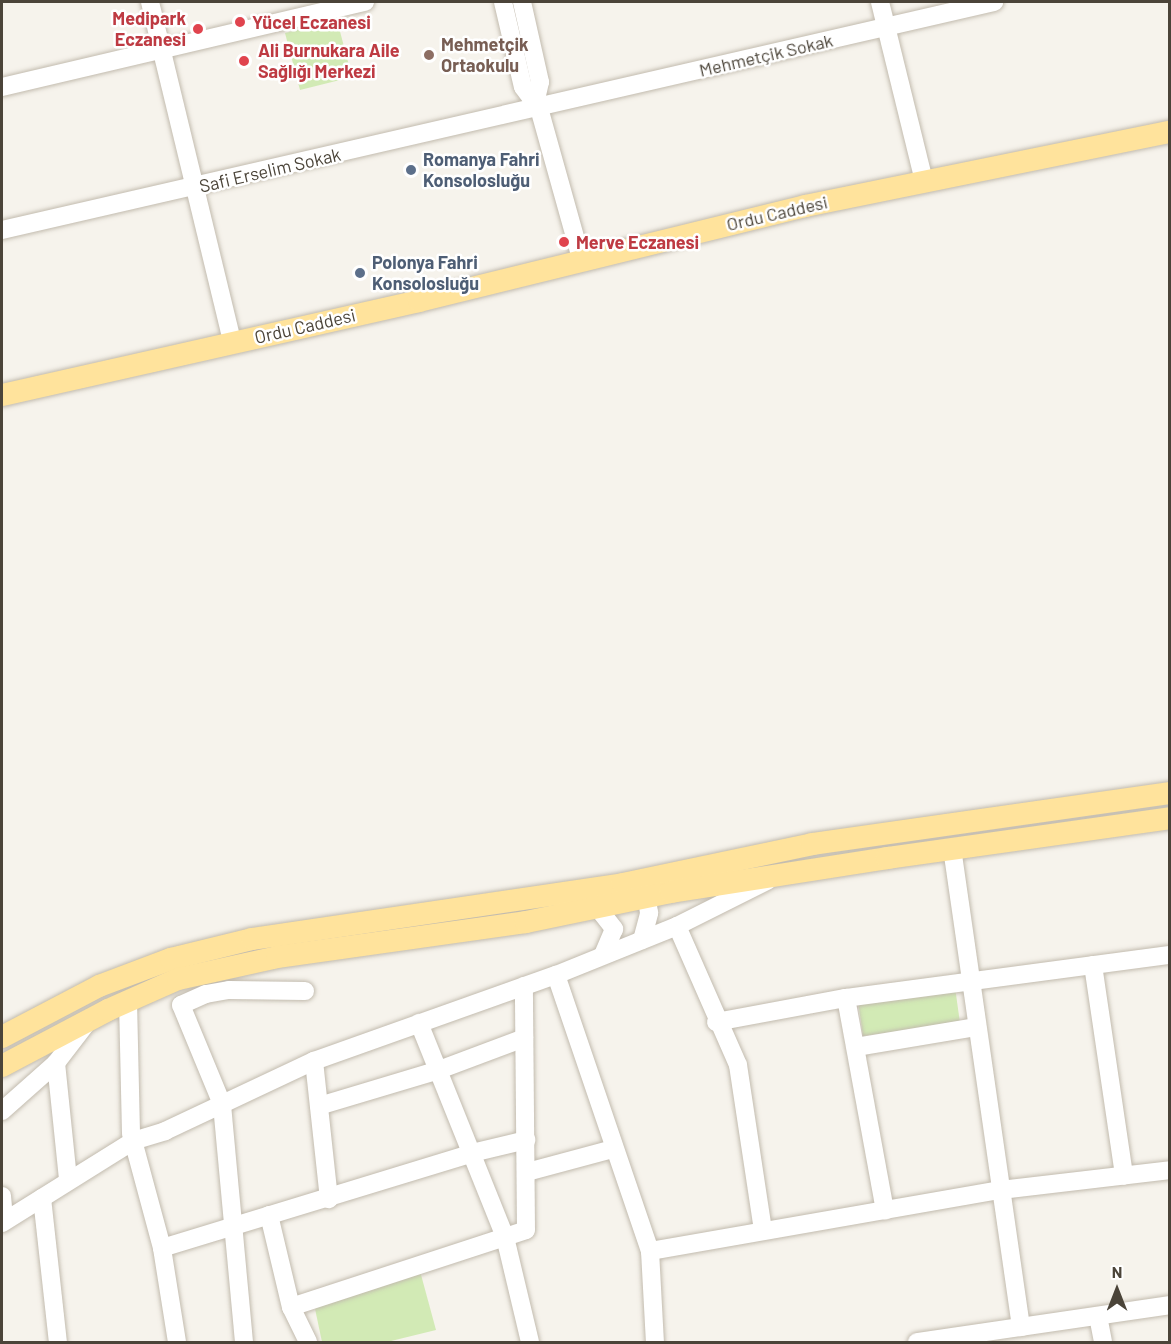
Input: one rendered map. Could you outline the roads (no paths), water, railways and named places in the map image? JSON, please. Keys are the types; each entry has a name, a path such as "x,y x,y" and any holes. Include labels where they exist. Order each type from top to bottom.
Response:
{"main road":[{"name":"Ordu Caddesi","path":"2,382 469,280 922,173 1170,119"},
{"name":"Ordu Caddesi","path":"2,395 419,301 580,254 1170,132"},
{"path":"2,1066 90,1019 178,979 277,957 526,922 597,907 645,888 812,844 1170,793"},
{"path":"2,1037 99,986 171,959 252,939 351,922 645,888 781,875 952,848 1170,818"}],"street":[{"path":"150,2 230,332"},
{"path":"2,87 365,2"},
{"path":"503,2 523,87 537,104 580,254"},
{"path":"522,2 540,82 537,104"},
{"path":"880,2 922,173"},
{"name":"Mehmetçik Sokak","path":"537,104 994,2"},
{"name":"Safi Erselim Sokak","path":"2,230 193,187 537,104"},
{"path":"952,848 975,1027 1021,1327"},
{"path":"2,1196 3,1222 133,1142 314,1061 556,975 677,926 781,875"},
{"path":"642,940 649,913 645,888"},
{"path":"597,907 604,912 614,929 603,955"},
{"path":"677,926 716,1022 738,1065 763,1230"},
{"path":"716,1022 846,998 1170,956"},
{"path":"1093,965 1124,1176"},
{"path":"556,975 613,1149 650,1251 655,1342"},
{"path":"291,1307 526,1230 524,986"},
{"path":"244,1342 222,1104 181,1005 206,994 230,990 305,991"},
{"path":"846,998 885,1210"},
{"path":"128,1001 128,1089 133,1142 162,1248 177,1342"},
{"path":"2,1112 56,1063 90,1019"},
{"path":"419,1023 505,1236 530,1342"},
{"path":"856,1047 975,1027"},
{"path":"320,1106 439,1070 524,1038"},
{"path":"314,1061 329,1199"},
{"path":"56,1063 68,1180"},
{"path":"162,1248 233,1224 329,1199 472,1153 526,1140"},
{"path":"527,1172 613,1149"},
{"path":"650,1251 1001,1191 1170,1170"},
{"path":"42,1198 58,1342"},
{"path":"269,1215 291,1307 308,1342"},
{"path":"917,1342 995,1337 1021,1327 1170,1305"},
{"path":"1098,1316 1103,1342"}],"place":[{"name":"Yücel Eczanesi","path":"240,22"},
{"name":"Medipark Eczanesi","path":"198,29"},
{"name":"Mehmetçik Ortaokulu","path":"429,55"},
{"name":"Ali Burnukara Aile Sağlığı Merkezi","path":"244,61"},
{"name":"Romanya Fahri Konsolosluğu","path":"411,170"},
{"name":"Merve Eczanesi","path":"564,242"},
{"name":"Polonya Fahri Konsolosluğu","path":"360,273"}]}
